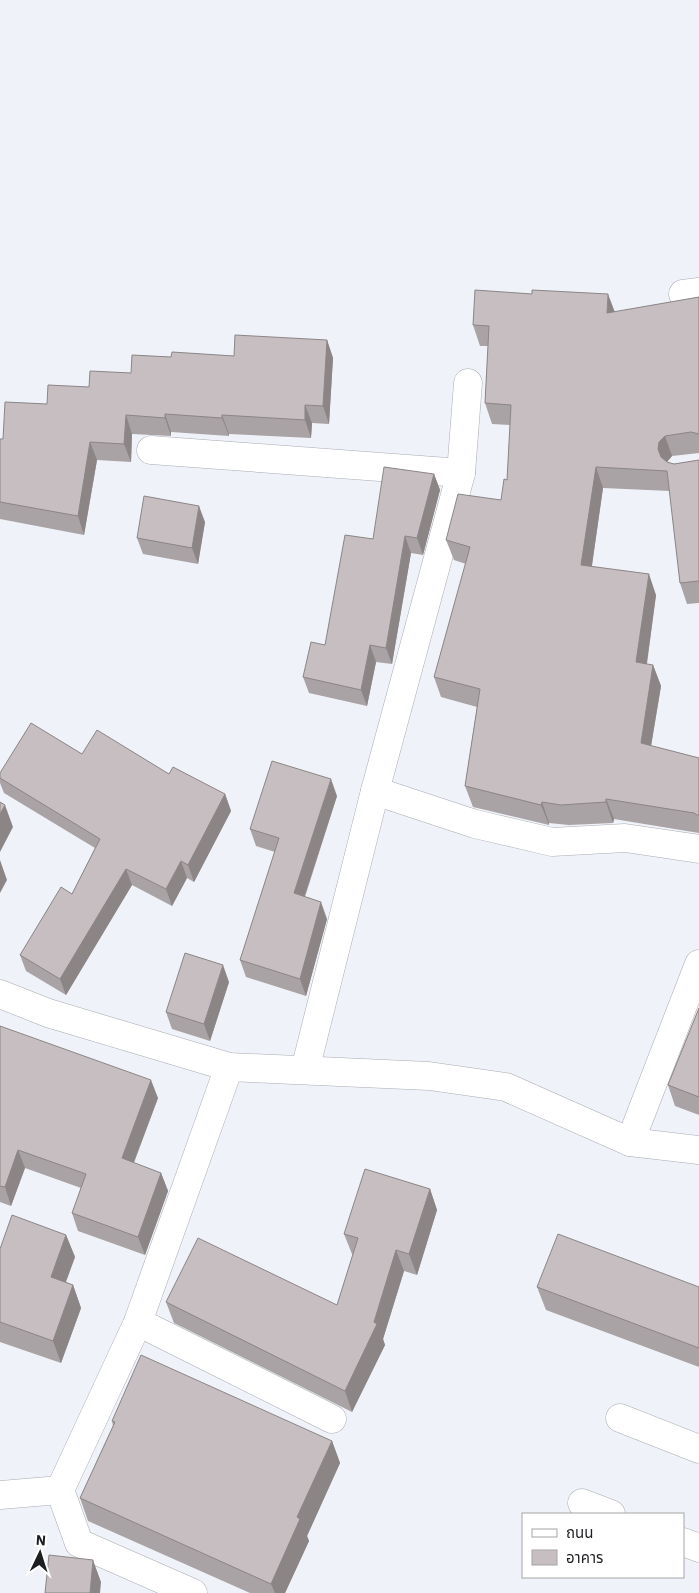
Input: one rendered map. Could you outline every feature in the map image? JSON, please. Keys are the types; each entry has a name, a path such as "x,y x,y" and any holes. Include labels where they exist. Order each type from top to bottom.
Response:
{"street":[{"path":"305,1070 375,791 461,473 468,383"},
{"path":"151,450 461,473"},
{"path":"375,791 475,824 552,842 625,838 699,849"},
{"path":"630,1142 699,964"},
{"path":"0,994 48,1013 229,1067 429,1076 506,1087 630,1142 699,1150"},
{"path":"193,1593 79,1543 60,1490 138,1322 229,1067"},
{"path":"138,1322 332,1419"},
{"path":"620,1418 699,1450"},
{"path":"0,1495 60,1490"},
{"path":"582,1503 609,1513"},
{"path":"684,1542 699,1548"}],"building":[{"path":"475,290 532,294 532,290 608,294 607,313 699,297 699,434 691,432 665,436 659,442 658,449 661,457 667,462 674,464 699,460 699,581 680,583 667,471 596,467 581,565 649,574 636,662 653,665 641,743 699,758 699,816 694,813 606,799 606,802 561,805 542,802 541,805 465,786 480,689 434,677 470,547 446,540 458,494 501,500 504,479 507,480 511,405 485,403 489,326 473,325"},
{"path":"235,335 327,340 323,406 305,405 305,420 222,415 222,418 165,414 165,418 126,415 124,444 90,442 78,516 0,502 0,439 3,439 5,402 47,404 48,385 89,387 90,371 131,373 132,355 171,357 172,352 234,356"},
{"path":"384,467 434,474 417,538 405,536 386,648 370,645 361,690 303,677 311,642 325,645 345,535 373,539"},
{"path":"144,496 199,506 192,548 137,538"},
{"path":"31,723 82,754 97,730 169,774 173,767 225,794 188,865 181,861 166,889 126,869 60,979 20,955 61,887 72,894 100,839 0,778 0,773"},
{"path":"272,761 331,779 294,893 321,902 300,979 240,960 279,838 250,829"},
{"path":"0,802 5,805 0,814"},
{"path":"185,953 223,965 204,1024 166,1012"},
{"path":"699,1008 699,1097 668,1085"},
{"path":"0,1026 151,1080 122,1158 161,1173 138,1237 72,1213 86,1174 18,1150 5,1187 0,1186"},
{"path":"365,1169 430,1189 409,1254 396,1250 374,1322 377,1324 345,1391 166,1302 198,1238 337,1305 358,1238 344,1234"},
{"path":"12,1215 66,1235 51,1277 73,1285 53,1341 0,1322 0,1249"},
{"path":"558,1234 699,1287 699,1348 537,1287"},
{"path":"141,1355 332,1441 297,1517 300,1519 271,1584 80,1498 115,1422 112,1421"},
{"path":"49,1555 93,1560 90,1593 45,1593"}]}
